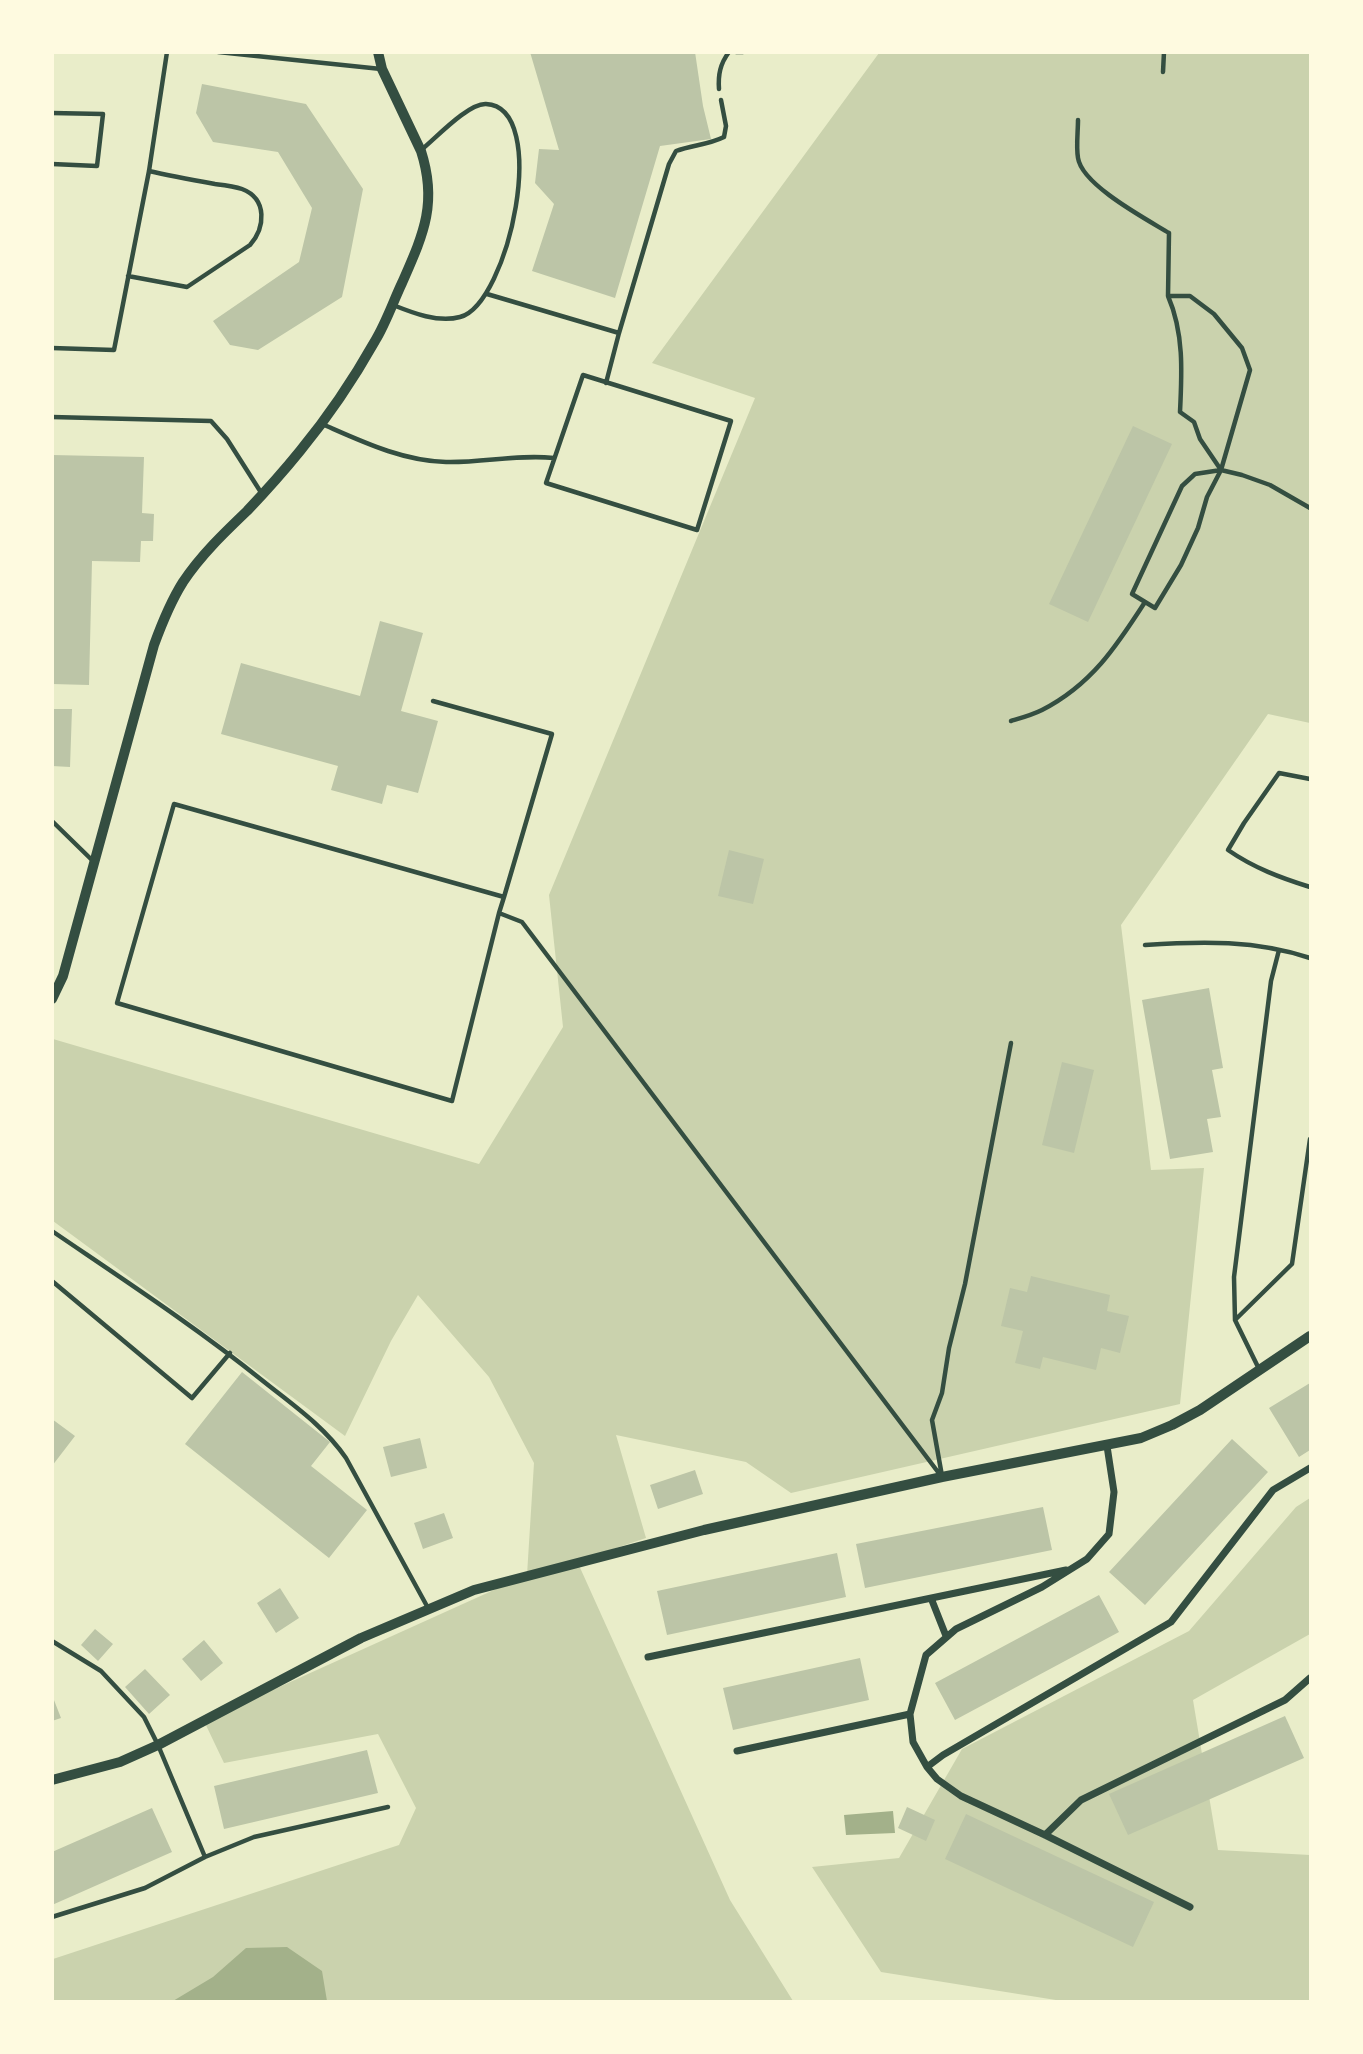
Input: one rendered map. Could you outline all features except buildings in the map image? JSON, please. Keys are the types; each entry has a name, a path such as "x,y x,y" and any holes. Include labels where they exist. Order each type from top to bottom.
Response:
{"street":[{"path":"52,999 63,976 154,645 166,615 183,583 205,553 262,495 321,423 376,340 422,236 428,212 429,188 425,164 382,69 378,52"},
{"path":"52,1780 120,1762 158,1745 361,1638 474,1590 704,1530 942,1477 1141,1438 1200,1409 1311,1336"},
{"path":"1107,1446 1114,1492 1109,1534 1087,1559 1042,1587 956,1629 926,1655 910,1714 914,1742 937,1779 961,1796 1190,1907"},
{"path":"928,1767 943,1755 1171,1622 1273,1490 1311,1468"},
{"path":"648,1657 1070,1569"},
{"path":"931,1598 946,1636"},
{"path":"1045,1835 1081,1800 1285,1700 1311,1678"},
{"path":"737,1751 910,1714"}],"lane":[{"path":"52,348 114,350 149,172 167,52"},
{"path":"218,52 382,69"},
{"path":"719,89 721,63 729,52"},
{"path":"736,52 743,52"},
{"path":"1163,72 1164,52"},
{"path":"606,383 669,163 676,151 711,144 724,137 726,126 721,100"},
{"path":"392,305 420,315 446,318 461,317 472,311 487,294 514,219 519,191 517,138 511,122 502,110 485,104 477,106 421,151"},
{"path":"52,113 103,114 97,166 52,164"},
{"path":"1078,120 1078,160 1088,178 1169,233 1168,296 1176,315 1180,339 1180,412 1194,422 1200,439 1221,470"},
{"path":"128,276 187,287 250,245 257,237 262,224 257,202 243,189 149,172"},
{"path":"487,294 620,333"},
{"path":"1168,296 1190,296 1214,314 1242,348 1250,370 1221,470 1207,497 1198,528 1181,565 1155,608 1132,594 1182,486 1195,474 1221,470 1241,474 1270,485 1311,508"},
{"path":"583,375 731,421 697,530 546,482 554,458 583,375"},
{"path":"52,417 211,421 227,439 262,495"},
{"path":"321,423 369,444 418,459 446,462 554,458"},
{"path":"1011,721 1042,710 1085,682 1108,657 1145,602"},
{"path":"433,701 552,734 504,897 499,913 452,1101 117,1003 174,804 504,897"},
{"path":"1311,779 1279,773 1228,850 1276,877 1311,887"},
{"path":"52,821 95,862"},
{"path":"499,913 522,922 942,1477"},
{"path":"1145,945 1216,941 1246,944 1311,958"},
{"path":"1260,1370 1235,1320 1234,1277 1271,981 1279,950"},
{"path":"942,1477 932,1420 942,1393 949,1348 965,1284 1011,1043"},
{"path":"1235,1320 1292,1264 1311,1139"},
{"path":"52,1231 230,1353 332,1438 346,1458 429,1609"},
{"path":"52,1281 192,1398 230,1353"},
{"path":"52,1641 101,1671 144,1717 205,1857"},
{"path":"52,1917 145,1888 205,1857 254,1837 388,1807"}],"shaded area":[{"path":"879,53 1310,53 1310,723 1268,714 1121,925 1151,1170 1204,1168 1180,1404 791,1493 746,1462 616,1435 646,1538 577,1561 730,1900 793,2001 53,2001 53,1959 399,1845 416,1808 378,1734 224,1763 204,1721 527,1575 534,1463 489,1377 418,1295 391,1341 345,1436 53,1221 53,1039 479,1164 563,1027 549,895 755,398 652,363"},
{"path":"1310,1498 1310,1634 1193,1700 1218,1850 1310,1855 1310,2001 1062,2001 881,1972 812,1867 899,1858 962,1749 1189,1631 1296,1507"},
{"path":"893,1811 895,1833 846,1835 844,1815"},
{"path":"287,1947 322,1971 327,2001 173,2001 213,1977 246,1948"}]}
